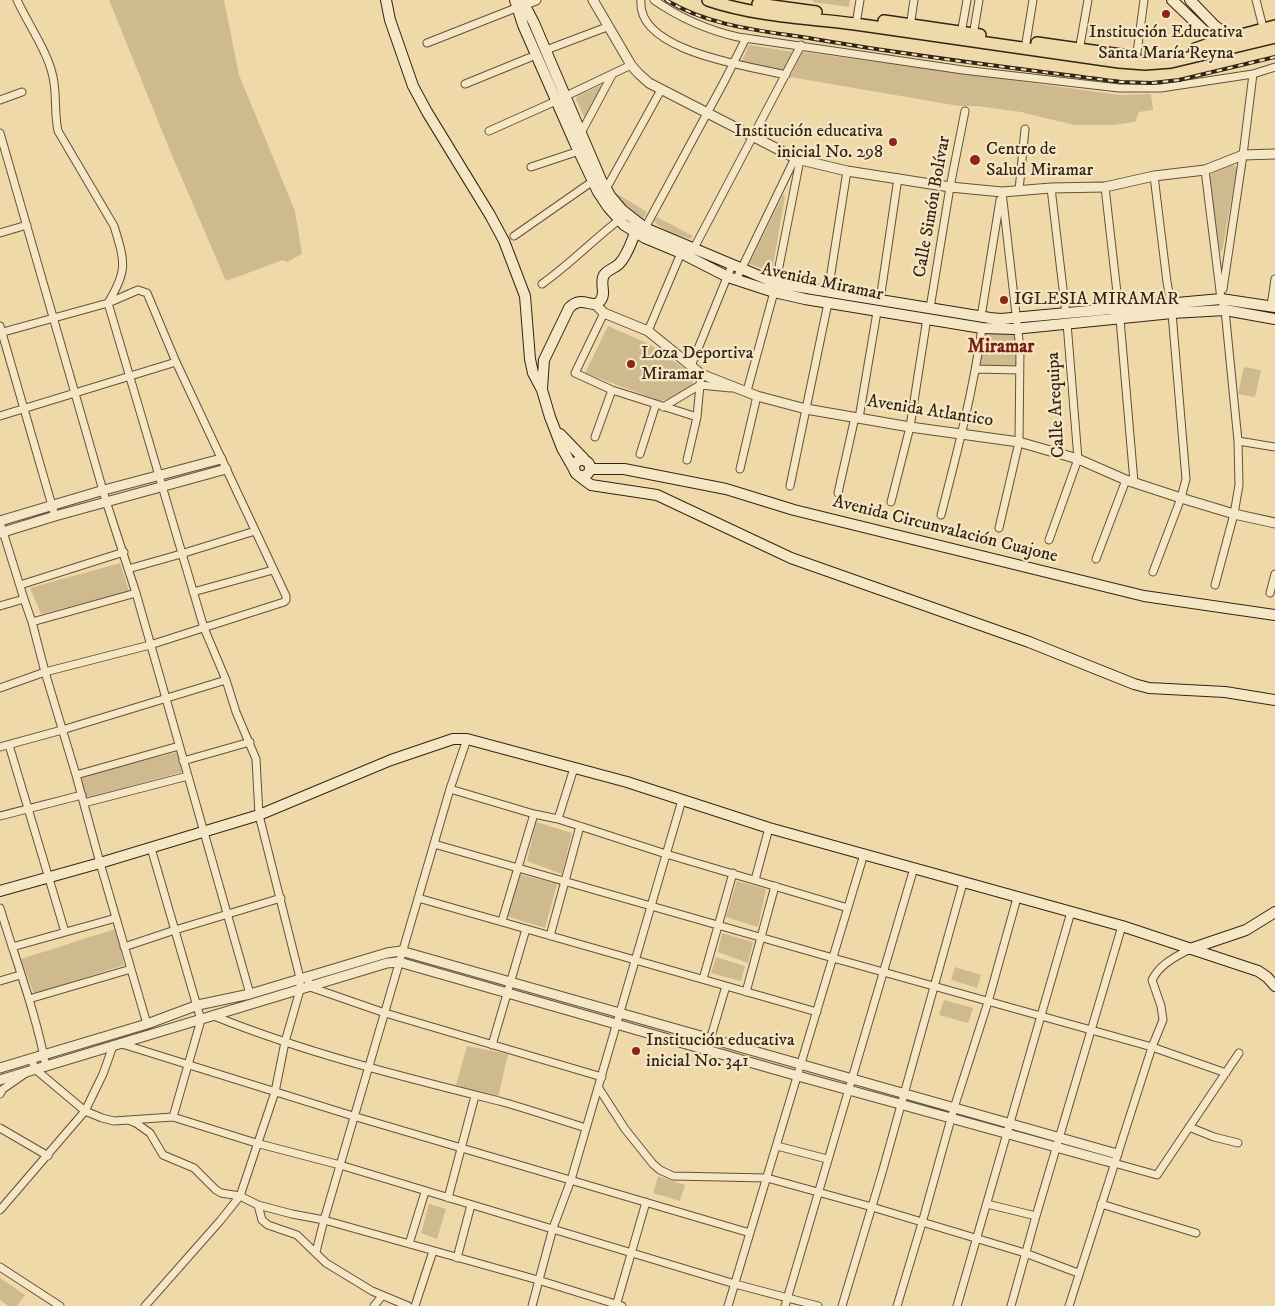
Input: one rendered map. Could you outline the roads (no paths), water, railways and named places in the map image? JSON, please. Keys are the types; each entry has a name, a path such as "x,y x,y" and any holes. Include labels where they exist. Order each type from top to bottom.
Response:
{"highway":[{"path":"710,0 723,2 735,8 782,7"},
{"path":"734,0 857,21 1136,60 1161,58 1268,35 1275,26"}],"main road":[{"path":"386,0 390,20 413,86 504,240 525,296 532,373 542,390 554,428 584,468 591,485 657,495 791,558 1020,639 1134,684 1149,688 1225,692 1275,700"},
{"path":"1172,0 1219,45"},
{"path":"1190,0 1215,26 1238,41"},
{"name":"Avenida Miramar","path":"520,3 546,50 578,151 603,200 619,220 640,231 737,267 775,288 828,292 880,300 982,328 1171,309 1225,310 1275,318"},
{"name":"Avenida Miramar","path":"520,3 536,55 581,133 606,189 640,231 654,243 681,253 732,278 775,288 828,304 877,312 981,317 1017,323"},
{"path":"542,390 544,360 569,308 574,303 580,301 595,304 602,299 603,276 621,262 640,231"},
{"name":"Avenida Miramar","path":"1171,309 1221,299 1273,307"},
{"path":"554,428 584,468"},
{"name":"Avenida Circunvalación Cuajone","path":"584,468 624,469 726,489 794,510 1144,596 1275,615"},
{"path":"0,891 100,864 259,815 391,760 453,739 467,739 627,782 769,828 1122,926 1258,971 1275,986"},
{"path":"1190,949 1246,930 1275,912"}],"street":[{"path":"17,0 40,44 53,76 55,117 58,131 114,226 123,263 123,273 108,303 204,628 256,759 259,815 303,977 310,987 385,1013 602,1077"},
{"path":"427,43 520,3 536,0"},
{"path":"593,0 631,65 643,79 707,114 797,159 847,171 950,187 1002,192 1051,188 1104,187 1154,176 1206,170 1243,155 1275,154"},
{"path":"641,0 640,6 645,18 660,36 672,44 732,64 786,75"},
{"path":"654,0 675,14 700,26 746,38 963,70 1119,88 1162,88 1253,74 1275,67"},
{"path":"857,21 860,0"},
{"path":"910,28 914,0"},
{"path":"967,0 967,37"},
{"path":"967,37 979,0"},
{"path":"1026,45 1033,0"},
{"path":"1079,52 1088,0"},
{"path":"1136,60 1144,0"},
{"path":"1256,0 1268,35"},
{"path":"546,50 608,27"},
{"path":"640,231 707,114 746,38"},
{"path":"693,250 800,45"},
{"path":"465,84 536,55"},
{"path":"489,131 631,65"},
{"path":"1221,299 1243,155 1253,74"},
{"path":"581,133 612,75"},
{"path":"606,189 661,90"},
{"path":"0,100 22,92"},
{"name":"Calle Simón Bolívar","path":"891,502 910,427 950,187 965,111"},
{"path":"1019,190 1026,129"},
{"path":"0,133 106,501 136,593 250,994"},
{"path":"531,168 578,151"},
{"path":"691,366 737,267 797,159"},
{"path":"640,454 659,405 700,384 745,390 775,288 797,159"},
{"path":"1206,170 1221,299 1225,310 1238,441 1239,485 1234,514 1215,585"},
{"path":"828,292 847,171"},
{"path":"1154,176 1171,309 1186,479 1154,572"},
{"path":"880,300 898,178"},
{"path":"514,236 593,181"},
{"path":"1096,559 1130,481 1119,313 1104,187"},
{"name":"Calle Arequipa","path":"1049,540 1078,459 1067,319 1051,188"},
{"path":"981,317 1002,192"},
{"path":"998,528 1018,442 1020,349 1002,192"},
{"path":"542,284 619,220"},
{"path":"0,233 27,225"},
{"path":"648,331 681,253"},
{"path":"1273,307 1275,279"},
{"path":"0,688 45,672 150,645 204,628 284,602 286,596 176,362 147,293 138,290 108,303 1,331 55,516"},
{"name":"Avenida Atlantico","path":"595,304 604,313 648,331 701,374 757,396 806,409 910,427 1018,442 1078,459 1130,481 1181,498 1234,514 1275,523"},
{"path":"790,486 828,304"},
{"path":"838,493 857,417 877,312"},
{"path":"604,313 575,373 612,390 697,417"},
{"path":"940,515 962,435 976,369 982,328"},
{"path":"0,416 129,378 176,362"},
{"path":"976,369 1019,370"},
{"path":"687,460 697,417 701,374"},
{"path":"595,437 612,390"},
{"path":"740,469 757,396"},
{"path":"1238,441 1275,447"},
{"path":"147,1024 32,622 0,522 104,490 221,459"},
{"path":"2,532 106,501 226,469"},
{"path":"128,568 255,531"},
{"path":"20,585 124,552"},
{"path":"193,592 273,570"},
{"path":"1270,594 1275,574"},
{"path":"32,622 136,593"},
{"path":"0,606 24,599"},
{"path":"0,747 226,680"},
{"path":"316,1252 401,951 467,739"},
{"path":"183,761 250,742"},
{"path":"9,744 65,932"},
{"path":"76,774 179,746"},
{"path":"558,819 574,768"},
{"path":"84,803 188,776"},
{"path":"450,789 534,814 558,819 666,854 848,908"},
{"path":"0,816 82,795"},
{"path":"532,1306 553,1228 571,1180 682,800"},
{"path":"502,920 534,814"},
{"path":"550,936 580,826"},
{"path":"755,880 769,828"},
{"path":"434,844 1041,1018 1152,1047 1226,1073"},
{"path":"151,848 201,1020 173,1117"},
{"path":"728,1306 864,854"},
{"path":"785,1306 914,868"},
{"path":"703,979 733,873"},
{"path":"842,1306 872,1207 963,883"},
{"path":"746,992 775,886"},
{"path":"124,947 281,898"},
{"path":"418,898 502,920 526,929 817,1012"},
{"path":"897,1306 954,1108 988,1002 1017,898"},
{"path":"0,908 29,999 46,1067"},
{"path":"957,1306 1071,912"},
{"path":"12,948 116,918"},
{"path":"1011,1306 1025,1252 1122,926"},
{"path":"492,1045 526,929"},
{"path":"1069,1306 1115,1158 1152,1047 1163,1020 1161,1006 1152,980 1157,970 1172,958 1190,949"},
{"path":"0,1068 147,1024 198,1005 250,994 303,977 401,951 1010,1124 1059,1136 1157,1175 1239,1054"},
{"path":"0,1080 399,962 848,1090 1056,1146 1115,1158"},
{"path":"29,999 131,969"},
{"path":"0,981 20,975"},
{"path":"145,1306 240,1196 256,1143 275,1092 285,1042 303,977"},
{"path":"706,1050 726,986"},
{"path":"214,1016 285,1042 368,1067 500,1101 586,1128"},
{"path":"117,1045 750,1232"},
{"path":"0,1210 85,1111 117,1045"},
{"path":"31,1058 32,1070 85,1111 102,1118 114,1121 173,1117 256,1143 340,1165 472,1206 553,1228 735,1284 818,1306"},
{"path":"0,1094 32,1070"},
{"path":"598,1087 625,1129 652,1164 673,1176 767,1178 1025,1252 1078,1273"},
{"path":"448,1198 475,1096"},
{"path":"128,1120 150,1133 163,1155 194,1168 221,1193 240,1196 258,1205 324,1220 538,1280 618,1305 646,1202"},
{"path":"1189,1127 1214,1137 1238,1143"},
{"path":"0,1128 48,1156"},
{"path":"776,1146 827,1159"},
{"path":"409,1244 425,1192"},
{"path":"987,1204 1036,1216"},
{"path":"1101,1204 1196,1233"},
{"path":"258,1205 262,1220 268,1225 297,1235 326,1263 382,1296 408,1306"},
{"path":"457,1258 472,1206"},
{"path":"415,1306 433,1251"},
{"path":"0,1267 60,1306"},
{"path":"374,1306 382,1296"}],"railway":[{"path":"666,0 702,17 761,31 933,57 1121,82 1152,83 1179,80 1275,57"}],"place":[{"name":"Institución Educativa Santa María Reyna","path":"1166,14"},
{"name":"Institución educativa inicial No. 298","path":"893,142"},
{"name":"Centro de Salud Miramar","path":"975,160"},
{"name":"IGLESIA MIRAMAR","path":"1004,300"},
{"name":"Loza Deportiva Miramar","path":"631,364"},
{"name":"Institución educativa inicial No. 341","path":"636,1051"}],"district":[{"name":"Miramar","path":"1001,348"}]}
